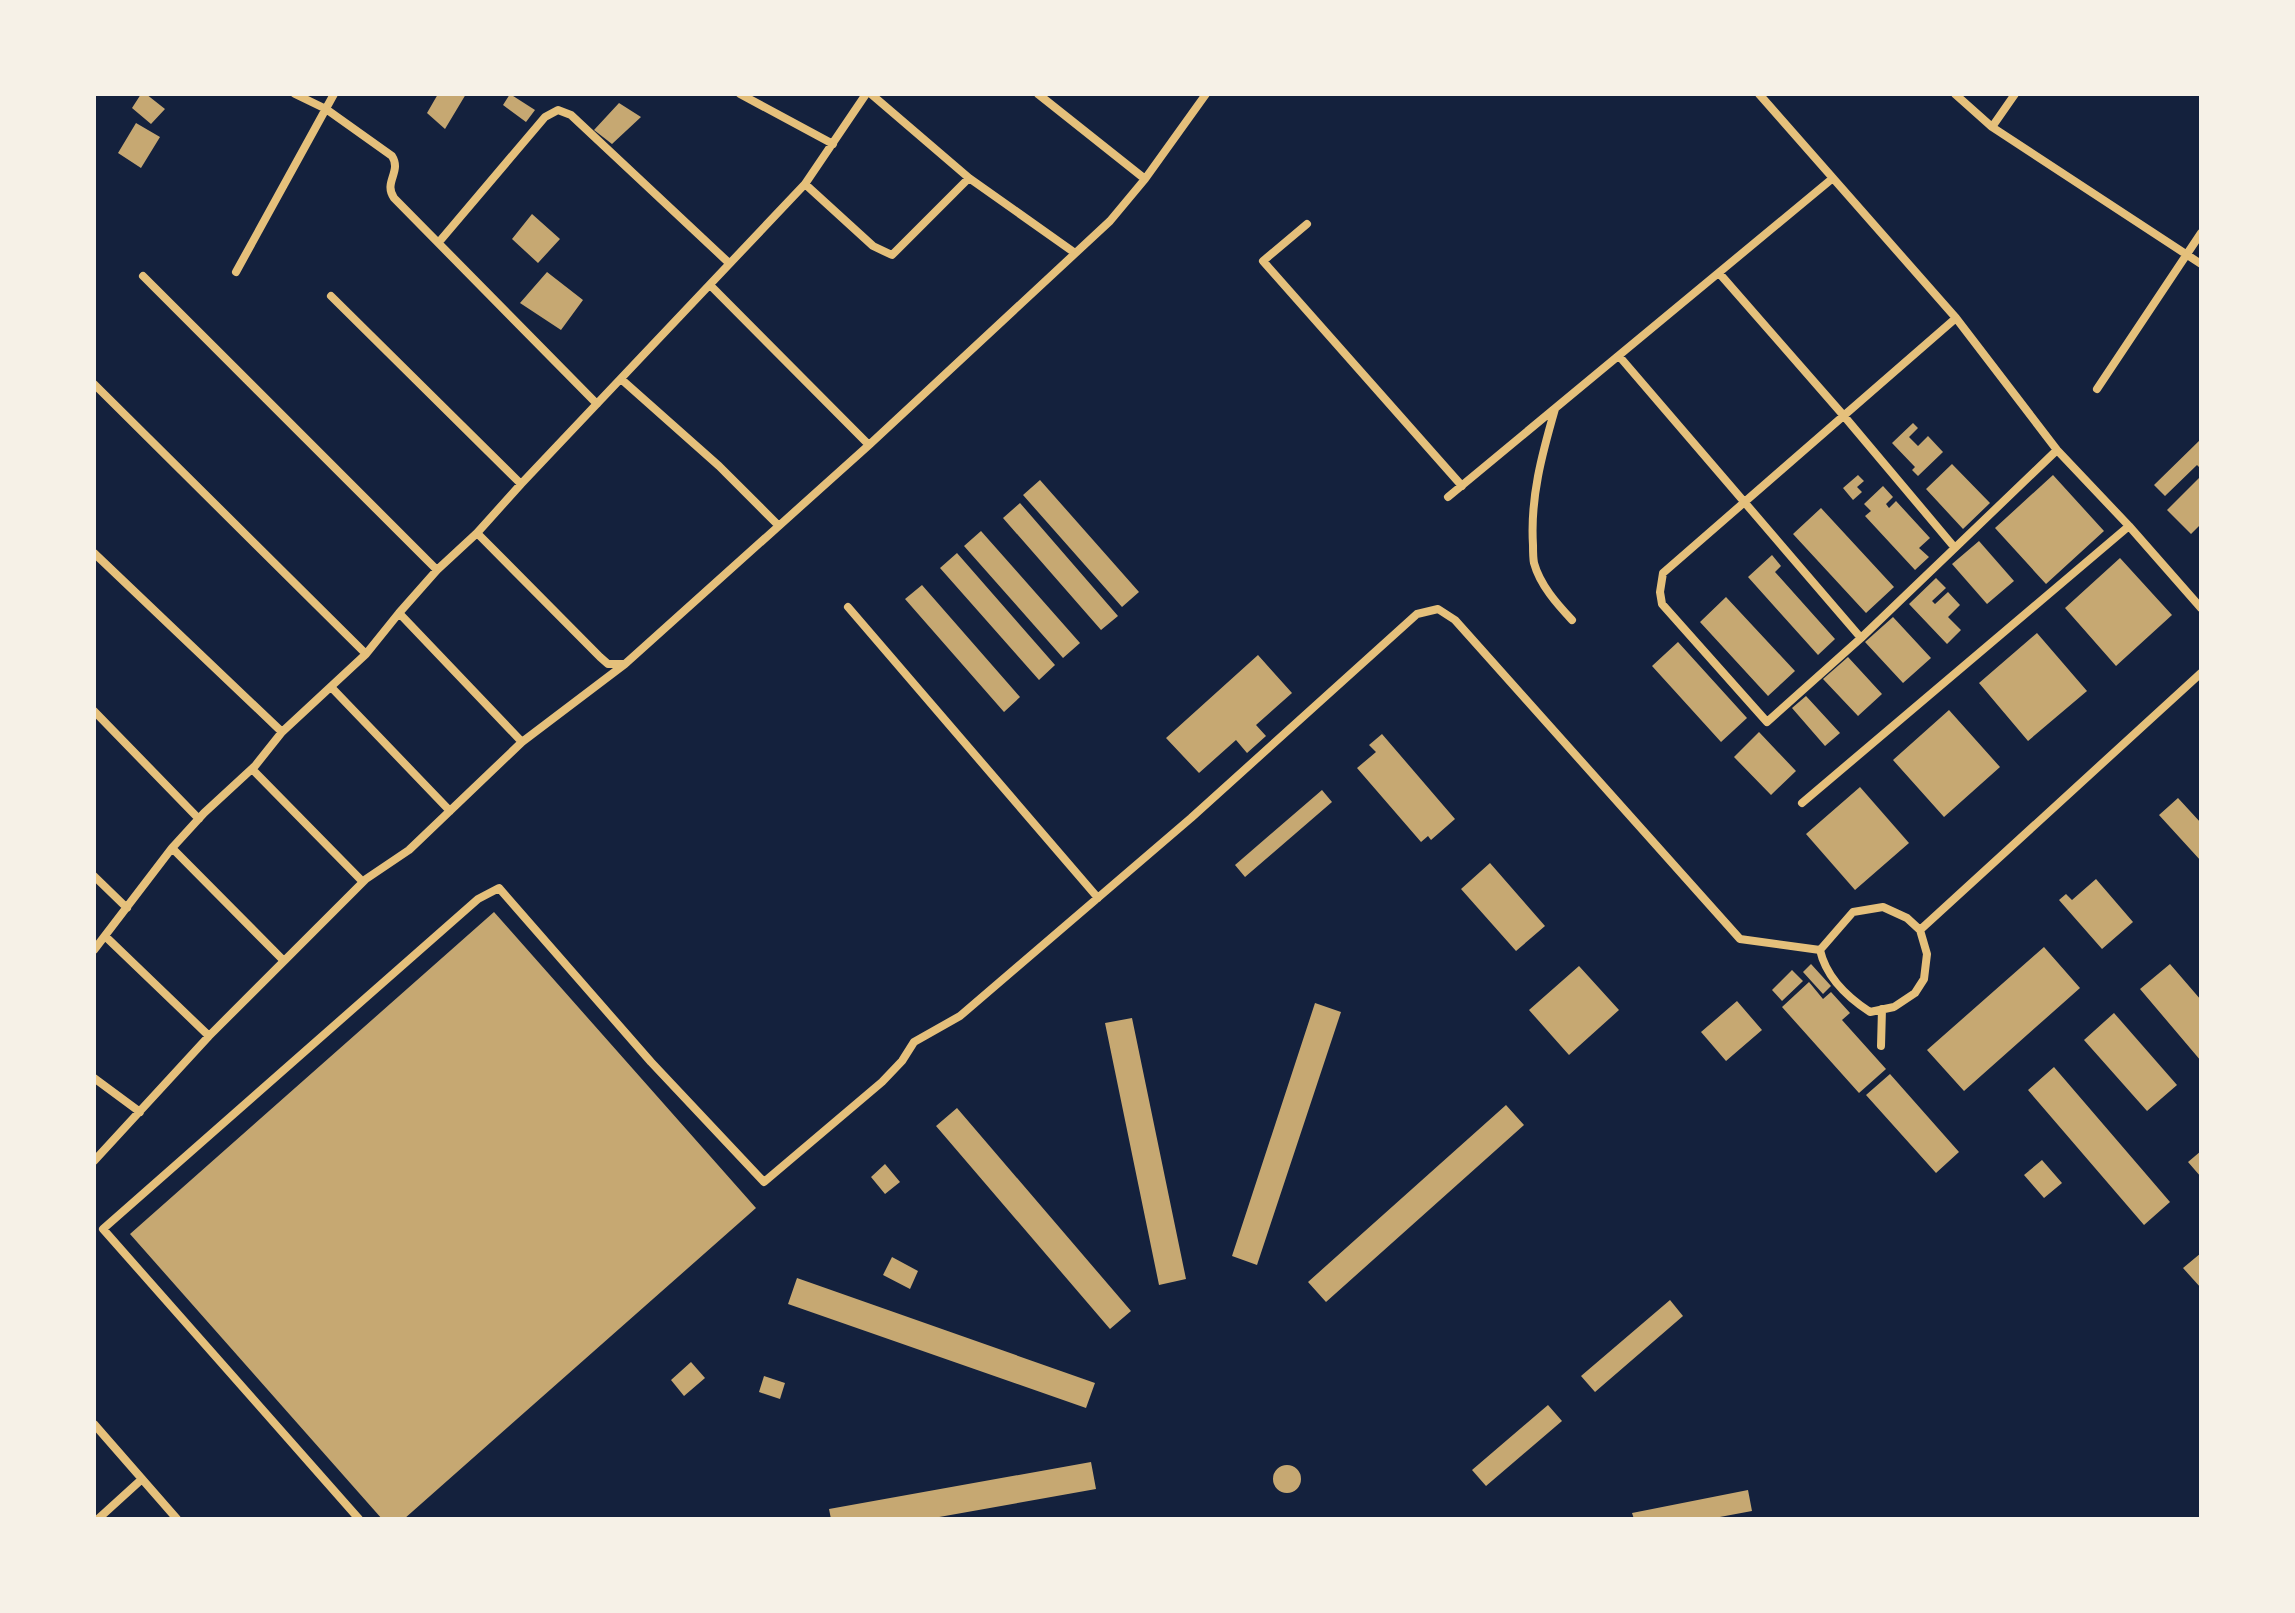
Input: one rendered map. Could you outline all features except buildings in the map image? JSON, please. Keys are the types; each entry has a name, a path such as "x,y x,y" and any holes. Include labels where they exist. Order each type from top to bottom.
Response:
{"street":[{"path":"295,94 326,109 392,156 396,169 389,191 394,198 597,404"},
{"path":"236,272 334,94"},
{"path":"740,94 833,144"},
{"path":"94,950 172,848 252,769 282,732 366,654 437,570 477,533 805,184 868,94 969,178 1075,253"},
{"path":"1038,94 1145,179"},
{"path":"94,1161 209,1036 363,882 409,850 522,742 625,664 869,445 1110,221 1145,179 1206,94"},
{"path":"1759,94 1956,318 2057,450 2201,608"},
{"path":"1955,94 1992,127 2201,264"},
{"path":"1992,127 2015,94"},
{"path":"439,242 545,117 558,110 571,115 729,263"},
{"path":"805,184 873,246 892,255 969,178"},
{"path":"1448,497 1833,178"},
{"path":"1307,224 1263,261 1462,486"},
{"path":"2097,389 2201,233"},
{"path":"1719,273 1955,548"},
{"path":"143,276 437,570"},
{"path":"710,285 869,445"},
{"path":"331,296 521,484"},
{"path":"1956,318 1663,573 1662,604 1767,722 1861,638 2057,450"},
{"path":"1619,356 1861,638"},
{"path":"621,379 719,466 779,526"},
{"path":"94,384 366,654"},
{"path":"1555,409 1539,465 1532,532 1534,563 1547,589 1572,620"},
{"path":"1802,803 2129,526"},
{"path":"477,533 600,657 608,664 625,664"},
{"path":"94,553 282,732"},
{"path":"848,607 1098,898"},
{"path":"359,1519 103,1229 478,899 499,888 651,1062 764,1182 882,1082 902,1061 914,1042 960,1016 1191,818 1417,614 1438,609 1455,620 1740,939 1820,950"},
{"path":"399,613 522,742"},
{"path":"1920,930 2201,673"},
{"path":"331,687 450,811"},
{"path":"94,711 199,819"},
{"path":"252,769 363,882"},
{"path":"172,848 284,961"},
{"path":"94,876 127,908"},
{"path":"1883,907 1907,918 1920,930 1927,954 1924,979 1915,993 1894,1007 1870,1012 1836,983 1824,965 1820,950 1853,912 1883,907"},
{"path":"105,936 209,1036"},
{"path":"1881,1046 1882,1009"},
{"path":"94,1078 140,1112"},
{"path":"94,1424 177,1519"},
{"path":"98,1519 142,1479"}]}
